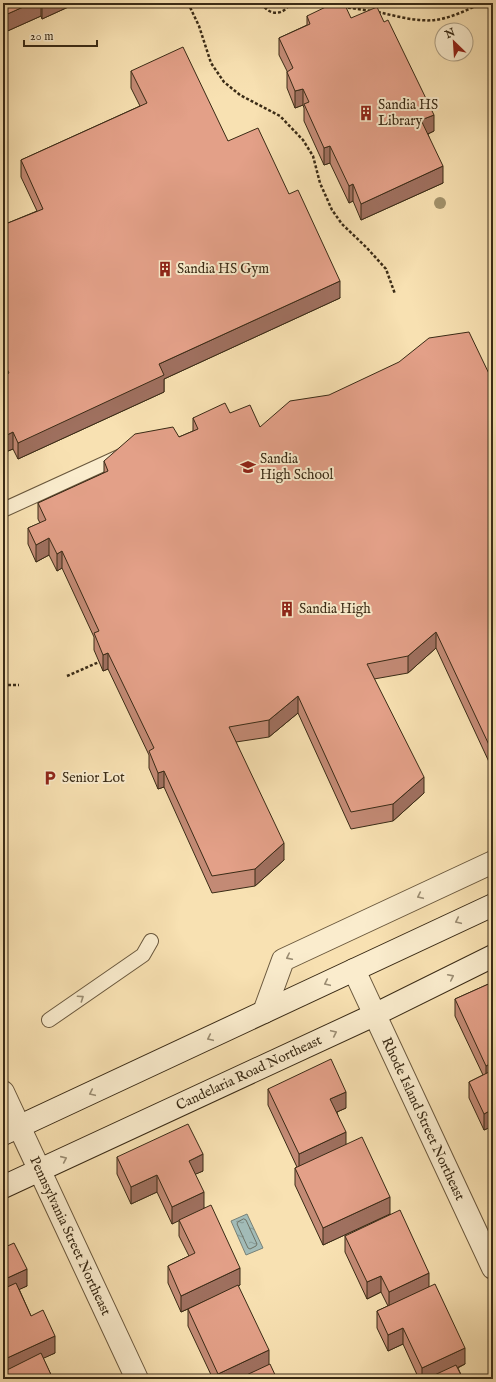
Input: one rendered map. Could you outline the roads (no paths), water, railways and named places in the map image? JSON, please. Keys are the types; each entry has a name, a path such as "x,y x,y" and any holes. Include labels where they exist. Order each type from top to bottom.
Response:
{"main road":[{"path":"264,1012 283,960 493,862"},
{"path":"11,1130 493,905"},
{"name":"Candelaria Road Northeast","path":"3,1187 374,1014 493,956"},
{"name":"Rhode Island Street Northeast","path":"354,970 493,1268"},
{"name":"Pennsylvania Street Northeast","path":"3,1092 11,1130 39,1170 137,1379"}],"lane":[{"path":"3,510 130,452"},
{"path":"49,1020 143,955 151,941"}],"water":[{"path":"247,1214 263,1248 246,1255 231,1221"}],"place":[{"name":"Sandia HS Library","path":"366,113"},
{"name":"Sandia HS Gym","path":"165,269"},
{"name":"Sandia High School","path":"248,467"},
{"name":"Sandia High","path":"287,609"},
{"name":"Senior Lot","path":"50,778"}]}
